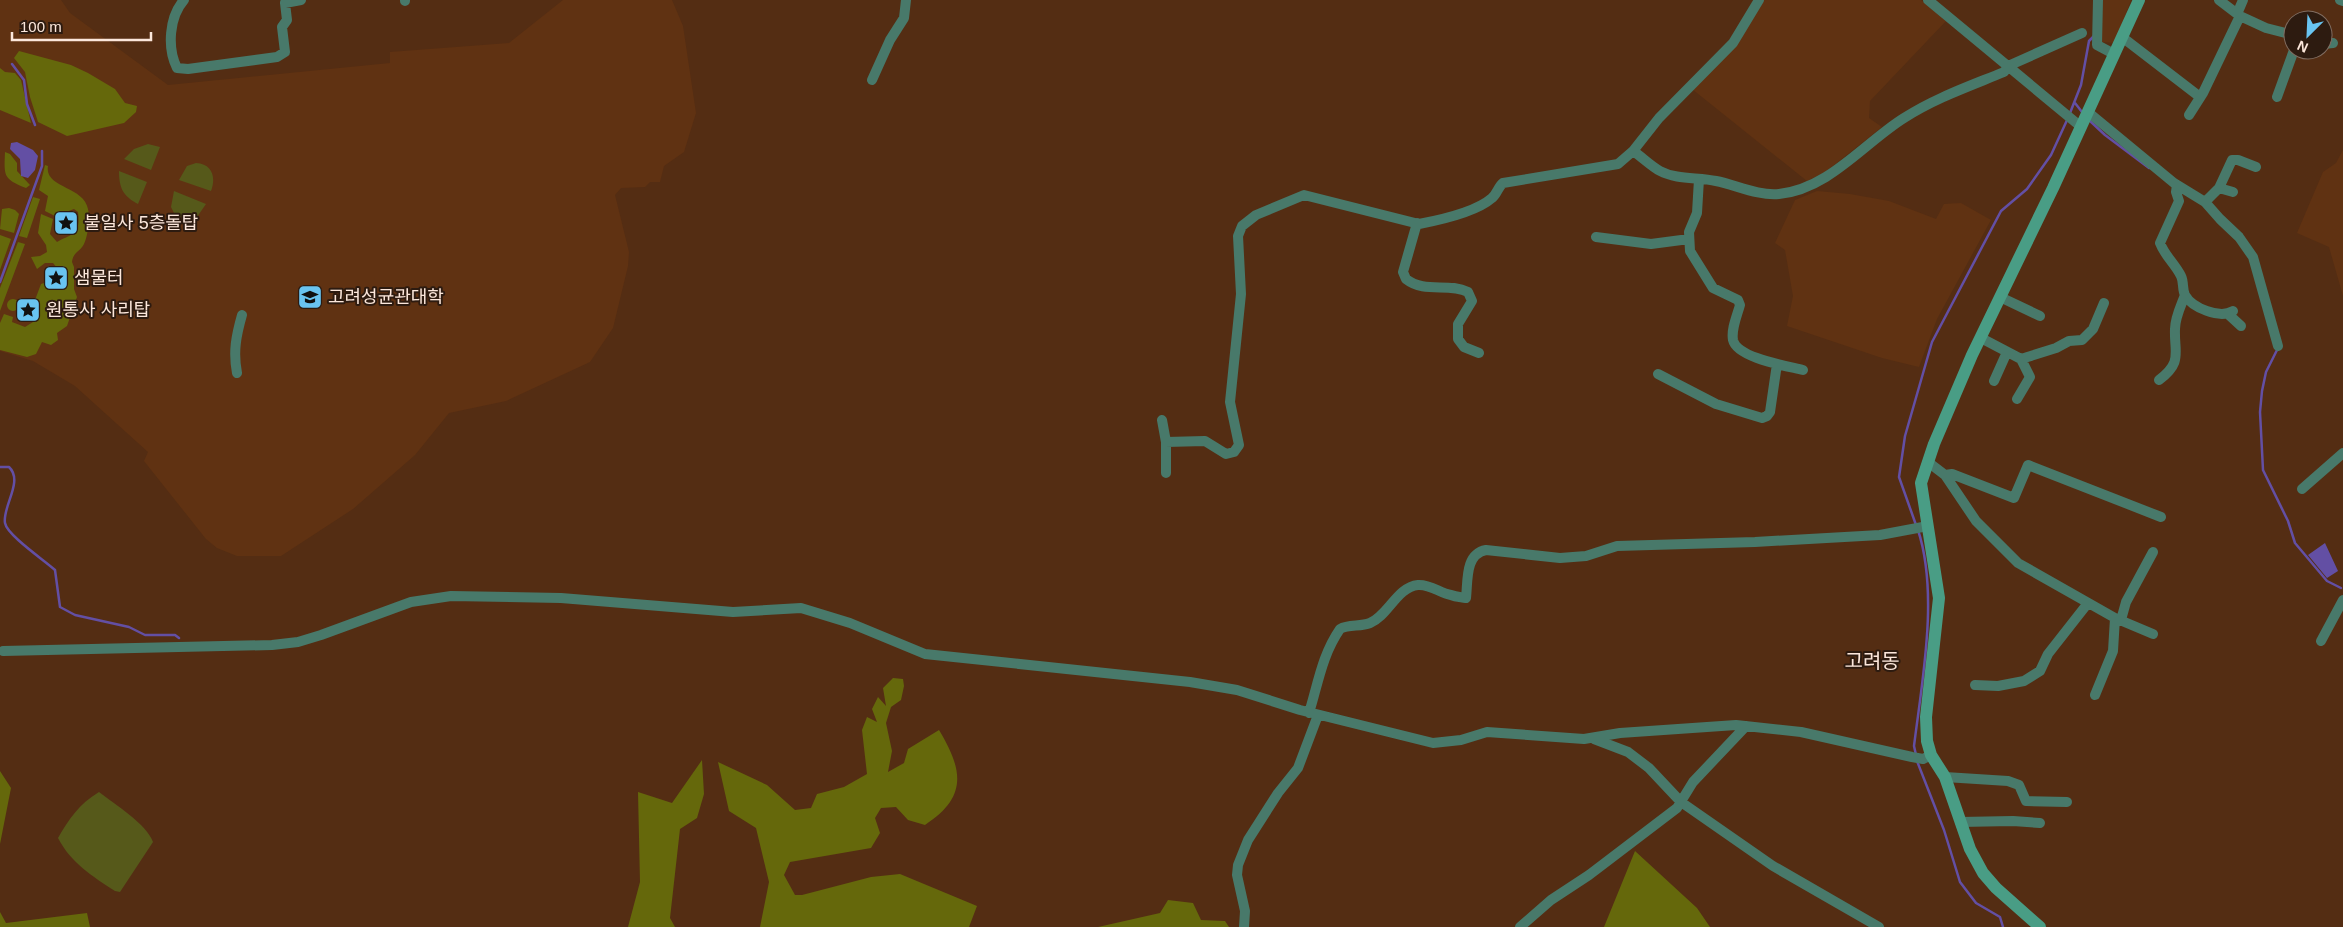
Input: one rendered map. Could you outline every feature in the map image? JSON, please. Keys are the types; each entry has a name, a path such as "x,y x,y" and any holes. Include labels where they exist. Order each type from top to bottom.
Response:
{"street":[{"path":"184,0 177,8 172,24 173,60 177,68 188,69 277,57 285,52 282,27 288,20 285,3 301,0"},
{"path":"872,80 890,40 904,18 906,0"},
{"path":"1166,442 1205,440 1226,454 1234,452 1239,445 1230,402 1241,294 1238,236 1242,226 1256,215 1304,195 1417,224 1437,220 1484,204 1495,196 1498,188 1503,183 1618,164 1633,151 1659,118 1733,43 1760,0"},
{"path":"1928,0 2064,112 2082,118 2177,188 2205,202 2238,237 2253,257 2278,346"},
{"path":"2098,0 2097,45 2114,54"},
{"path":"2040,927 1996,888 1983,873 1970,849 1945,777 1927,757 1926,717 1939,598 1925,527 1921,483 1938,435 1980,338 2054,188 2082,118 2139,0"},
{"path":"2219,0 2239,15 2266,28 2283,32"},
{"path":"2189,115 2200,97 2239,15 2243,0"},
{"path":"1633,151 1661,171 1680,177 1715,181 1764,194 1779,194 1801,188 1825,177 1903,118 1943,97 2004,72 2008,66 2082,33"},
{"path":"2122,37 2200,97"},
{"path":"2277,96 2290,60"},
{"path":"2205,202 2219,188 2232,160 2238,160 2256,167"},
{"path":"1699,179 1697,213 1689,232 1690,250 1713,288 1738,300 1740,305 1733,331 1733,341 1736,347 1747,355 1803,370"},
{"path":"2159,380 2166,375 2177,358 2174,328 2185,295 2182,278 2160,243 2179,201 2177,188"},
{"path":"2219,188 2233,192"},
{"path":"1417,224 1403,272 1406,279 1425,288 1448,287 1468,292 1472,301 1458,324 1458,339 1464,347 1479,353"},
{"path":"1596,237 1651,244 1689,239"},
{"path":"2185,295 2194,306 2217,314 2230,312 2241,326"},
{"path":"2000,297 2040,316"},
{"path":"1980,338 2021,358 2056,348 2069,341 2082,340 2092,329 2104,303"},
{"path":"237,373 234,358 235,337 242,315"},
{"path":"1994,381 2007,352"},
{"path":"2017,398 2030,378 2021,358"},
{"path":"1658,374 1716,404 1762,418 1770,412 1777,364"},
{"path":"1162,420 1166,442 1166,473"},
{"path":"2302,490 2343,453"},
{"path":"1928,462 1945,475 1976,521 2018,563 2118,619 2153,634"},
{"path":"1945,475 1952,474 2014,498 2028,465 2161,517"},
{"path":"1244,927 1244,911 1237,875 1238,865 1248,840 1278,793 1298,768 1313,714 1319,674 1340,629 1346,626 1369,623 1376,619 1396,599 1417,585 1431,587 1450,595 1466,598 1470,560 1478,551 1486,550 1560,558 1586,556 1617,546 1758,542 1880,535 1925,527"},
{"path":"2095,695 2113,651 2118,619 2153,552"},
{"path":"4,651 272,645 298,642 411,602 451,596 561,598 733,612 801,608 850,623 925,654 1190,682 1238,690 1313,714 1434,743 1460,740 1487,732 1591,738 1620,733 1746,726 1801,732 1912,757 1927,757"},
{"path":"2321,641 2343,600"},
{"path":"1975,684 1998,686 2024,680 2040,671 2048,654 2088,603"},
{"path":"1520,927 1551,900 1589,875 1677,808 1693,782 1746,726"},
{"path":"1591,738 1628,752 1649,768 1681,802 1774,866 1879,927"},
{"path":"1945,777 2008,781 2019,785 2026,801 2067,802"},
{"path":"1960,822 2040,823"}],"shaded area":[{"name":"고려성균관대학","path":"0,0 61,0 70,13 168,85 390,63 390,52 509,43 563,0 672,0 683,26 696,113 684,152 664,166 660,182 650,182 645,187 621,188 615,195 629,252 628,266 613,328 590,362 506,401 449,413 415,455 353,509 281,556 237,556 217,548 206,539 144,461 148,452 75,386 33,361 0,351"},
{"path":"1764,0 1921,0 1946,21 1870,101 1869,118 1882,127 1824,173 1807,181 1692,89 1736,45"},
{"path":"2102,0 2131,0 2115,43 2101,42"},
{"path":"19,51 71,65 88,73 115,89 125,103 137,106 136,112 124,123 67,136 38,122 25,72 14,58"},
{"path":"0,68 5,72 15,73 21,80 31,123 0,110"},
{"path":"17,142 33,150 38,156 35,170 28,178 21,176 20,159 10,149 11,143"},
{"path":"148,144 160,147 151,170 124,159 134,149"},
{"path":"2343,150 2343,296 2329,247 2297,233 2323,172 2336,163"},
{"path":"5,152 10,154 17,163 17,171 30,185 26,188 13,182 6,176"},
{"path":"196,163 206,166 212,172 211,191 179,180 187,166"},
{"path":"45,165 48,166 48,173 52,179 73,191 85,201 89,213 88,227 84,244 75,254 72,262 74,267 74,289 77,297 67,326 57,333 58,340 51,345 42,342 36,354 27,357 0,350 0,323 4,314 13,317 12,322 25,327 33,322 38,308 35,300 41,284 44,283 54,289 61,281 62,274 53,263 45,263 37,269 31,257 40,256 47,252 46,245 38,233 41,214 53,219 50,234 57,242 74,233 79,220 78,212 74,209 55,216 45,211 48,196 39,190"},
{"path":"119,171 147,182 138,204 125,195 121,187"},
{"path":"174,191 206,204 197,217 189,220 175,215 171,207"},
{"path":"1817,191 1850,194 1889,201 1936,219 1944,204 1961,203 1991,220 1937,319 1919,367 1882,358 1787,326 1793,296 1785,250 1775,243 1795,200"},
{"path":"33,197 40,199 27,238 19,236"},
{"path":"9,208 19,214 14,233 0,229 2,209"},
{"path":"0,235 11,239 0,270"},
{"path":"18,242 25,244 0,311 0,288"},
{"path":"15,299 18,300 18,310 11,311 8,310 7,303 8,300"},
{"path":"2325,543 2338,571 2327,578 2308,555"},
{"path":"893,678 903,679 904,686 901,700 891,707 886,723 892,751 888,772 904,763 908,749 939,730 953,758 956,770 957,782 955,793 949,804 939,815 925,825 908,820 896,807 881,808 875,818 880,833 871,848 790,862 784,875 795,895 802,895 871,877 900,874 977,906 969,927 760,927 769,882 756,828 729,811 718,762 767,785 795,810 811,808 817,794 844,787 867,774 862,730 867,717 877,722 872,709 878,697 886,706 883,688"},
{"path":"702,760 704,794 697,818 680,829 670,918 675,927 628,927 640,882 638,792 672,803"},
{"path":"0,771 11,788 0,844"},
{"path":"99,792 137,821 150,835 153,842 120,892 115,891 98,880 76,862 58,838 75,812"},
{"path":"1635,851 1697,908 1710,927 1604,927"},
{"path":"1168,900 1193,903 1201,920 1225,921 1229,927 1098,927 1160,913"},
{"path":"0,912 6,923 87,913 90,927 0,927"}],"waterway":[{"path":"2070,113 2081,85 2089,41 2094,36"},
{"path":"12,64 24,80 27,104 35,125"},
{"path":"2075,103 2082,112"},
{"path":"1916,525 1899,477 1905,436 1932,342 2001,211 2027,189 2051,155 2068,118"},
{"path":"2089,120 2105,135 2149,168"},
{"path":"0,282 42,166 42,151"},
{"path":"2277,350 2266,372 2262,391 2260,412 2263,470 2288,521 2295,543 2327,581 2341,588"},
{"path":"0,467 9,467 14,479 14,487 6,509 5,523 7,528 19,541 55,570 60,607 75,615 129,627 145,635 175,635 179,638"},
{"path":"1916,755 1914,746 1927,638 1928,609 1924,555 1918,530"},
{"path":"1917,761 1944,830 1960,882 1976,903 2000,917 2003,927"}],"place":[{"name":"불일사 5층돌탑","path":"66,223"},
{"name":"샘물터","path":"56,278"},
{"name":"고려성균관대학","path":"310,297"},
{"name":"원통사 사리탑","path":"28,310"}],"district":[{"name":"고려동","path":"1872,661"}]}
